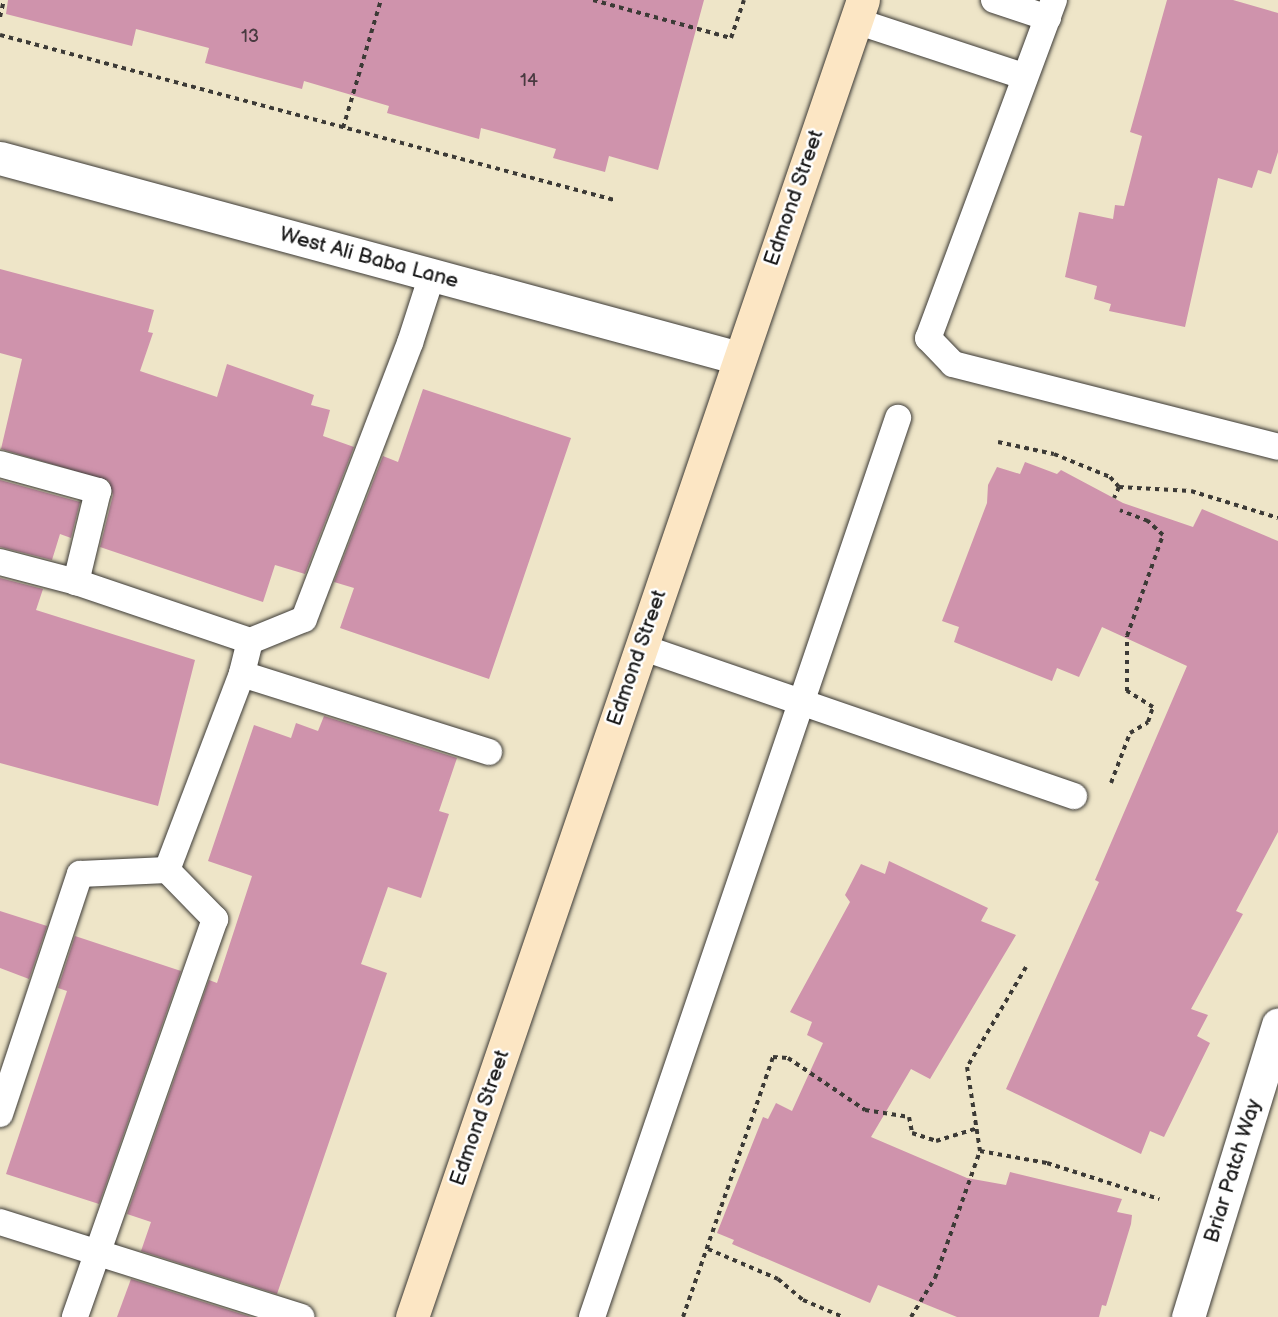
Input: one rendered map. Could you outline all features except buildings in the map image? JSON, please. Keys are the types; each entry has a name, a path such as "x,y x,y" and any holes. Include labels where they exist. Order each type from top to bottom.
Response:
{"street":[{"name":"Edmond Street","path":"412,1317 860,10"},
{"name":"West Ali Baba Lane","path":"0,158 739,358"},
{"name":"Briar Patch Way","path":"1188,1317 1278,1025"}],"lane":[{"path":"994,0 1051,9 1023,76 927,338 953,364 1278,447"},
{"path":"860,10 1023,76"},
{"path":"0,562 76,582 250,640 304,619 410,343 432,275"},
{"path":"592,1317 898,418"},
{"path":"0,465 98,491 76,582"},
{"path":"167,870 242,674 250,640"},
{"path":"640,647 1074,796"},
{"path":"242,674 489,752"},
{"path":"0,1114 80,874 167,870 215,919 75,1317"},
{"path":"0,1222 301,1317"}],"path":[{"path":"0,17 4,0"},
{"path":"343,128 381,0"},
{"path":"593,0 731,38 744,0"},
{"path":"0,35 614,200"},
{"path":"998,442 1054,454 1110,477 1119,487 1191,491 1278,518"},
{"path":"1114,498 1119,487"},
{"path":"1074,796 1110,785 1130,733 1148,722 1153,707 1127,692 1127,636 1163,535 1148,521 1120,510"},
{"path":"911,1317 935,1278 980,1151 975,1129 968,1067 1026,967"},
{"path":"683,1317 774,1057 788,1058 865,1110 909,1117 912,1133 936,1141 975,1129"},
{"path":"980,1151 1047,1163 1159,1198"},
{"path":"708,1249 778,1279 803,1300 843,1317"}]}
